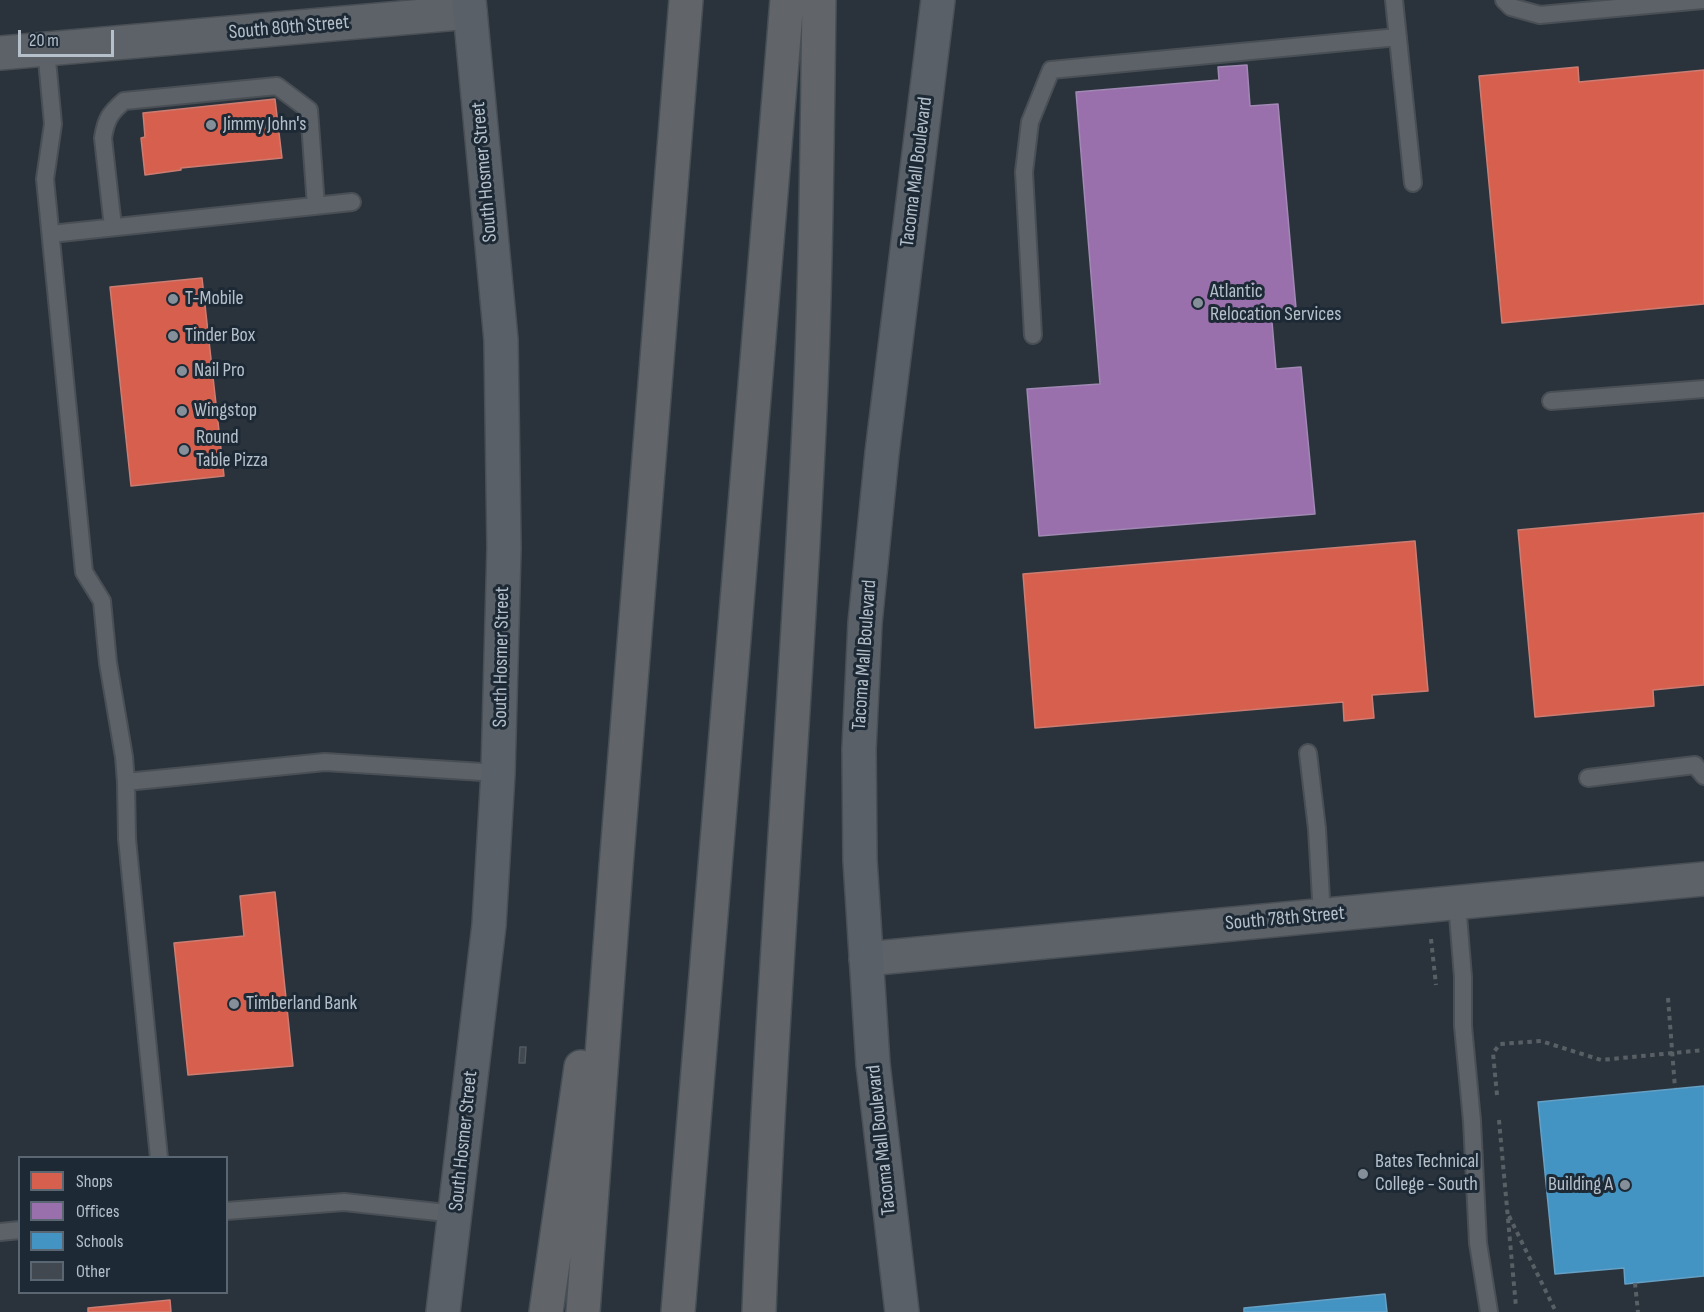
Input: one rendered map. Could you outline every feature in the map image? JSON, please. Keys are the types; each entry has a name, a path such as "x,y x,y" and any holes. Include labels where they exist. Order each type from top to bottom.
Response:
{"highway":[{"path":"583,1312 616,867 686,0"},
{"path":"678,1312 787,0"},
{"path":"759,1312 776,967 809,427 816,213 819,0"},
{"path":"546,1312 587,1022 616,867"}],"main road":[{"name":"Tacoma Mall Boulevard","path":"902,1312 873,1064 860,860 859,761 865,623 882,453 938,0"},
{"name":"South Hosmer Street","path":"443,1312 489,925 498,773 504,548 501,340 470,6"}],"street":[{"name":"South 80th Street","path":"0,53 470,6"},
{"name":"South 78th Street","path":"866,959 1704,879"}],"lane":[{"path":"1394,0 1413,183"},
{"path":"1504,0 1511,7 1540,15 1704,0"},
{"path":"1033,335 1024,172 1030,122 1051,70 1398,37"},
{"path":"46,49 53,124 45,179 84,572 102,601 108,663 124,757 127,839 159,1156"},
{"path":"114,227 103,138 110,112 124,101 277,86 309,110 316,206"},
{"path":"51,234 352,202"},
{"path":"1551,401 1704,389"},
{"path":"1308,753 1317,829 1322,915"},
{"path":"126,782 325,762 498,773"},
{"path":"1588,777 1695,765 1704,776"},
{"path":"1457,903 1478,1243 1489,1312"},
{"path":"228,1211 344,1202 456,1214"},
{"path":"0,1232 18,1230"}],"path":[{"path":"1668,998 1675,1088"},
{"path":"1497,1097 1493,1053 1500,1044 1541,1041 1601,1060 1704,1050"},
{"path":"1498,1109 1516,1312"},
{"path":"1507,1213 1556,1312"},
{"path":"1635,1283 1638,1312"}],"building: Shops":[{"path":"1578,67 1579,82 1704,70 1704,304 1502,323 1479,76"},
{"name":"Jimmy John's","path":"275,99 282,158 181,168 181,170 145,175 141,138 145,137 143,113"},
{"path":"202,278 224,476 131,486 110,287"},
{"path":"1704,513 1704,685 1653,690 1654,706 1535,717 1518,530"},
{"path":"1415,541 1428,691 1372,695 1374,718 1344,721 1343,702 1035,728 1023,574"},
{"name":"Timberland Bank","path":"275,892 293,1066 188,1075 174,943 244,936 240,896"},
{"path":"170,1300 171,1312 88,1312 88,1308"}],"building: Offices":[{"path":"1247,65 1250,106 1278,104 1296,308 1271,310 1276,369 1301,367 1315,514 1039,536 1027,389 1100,384 1076,92 1219,80 1218,67"}],"building: Schools":[{"name":"Building A","path":"1704,1086 1704,1276 1625,1284 1624,1268 1555,1274 1538,1102"},
{"path":"1385,1294 1387,1312 1244,1312 1244,1308"}],"building: Other":[{"path":"520,1047 526,1047 525,1063 519,1063"}],"place":[{"name":"Jimmy John's","path":"211,125"},
{"name":"T-Mobile","path":"173,299"},
{"name":"Atlantic Relocation Services","path":"1198,303"},
{"name":"Tinder Box","path":"173,336"},
{"name":"Nail Pro","path":"182,371"},
{"name":"Wingstop","path":"182,411"},
{"name":"Round Table Pizza","path":"184,450"},
{"name":"Timberland Bank","path":"234,1004"},
{"name":"Bates Technical College - South","path":"1363,1174"},
{"name":"Building A","path":"1625,1185"}]}
